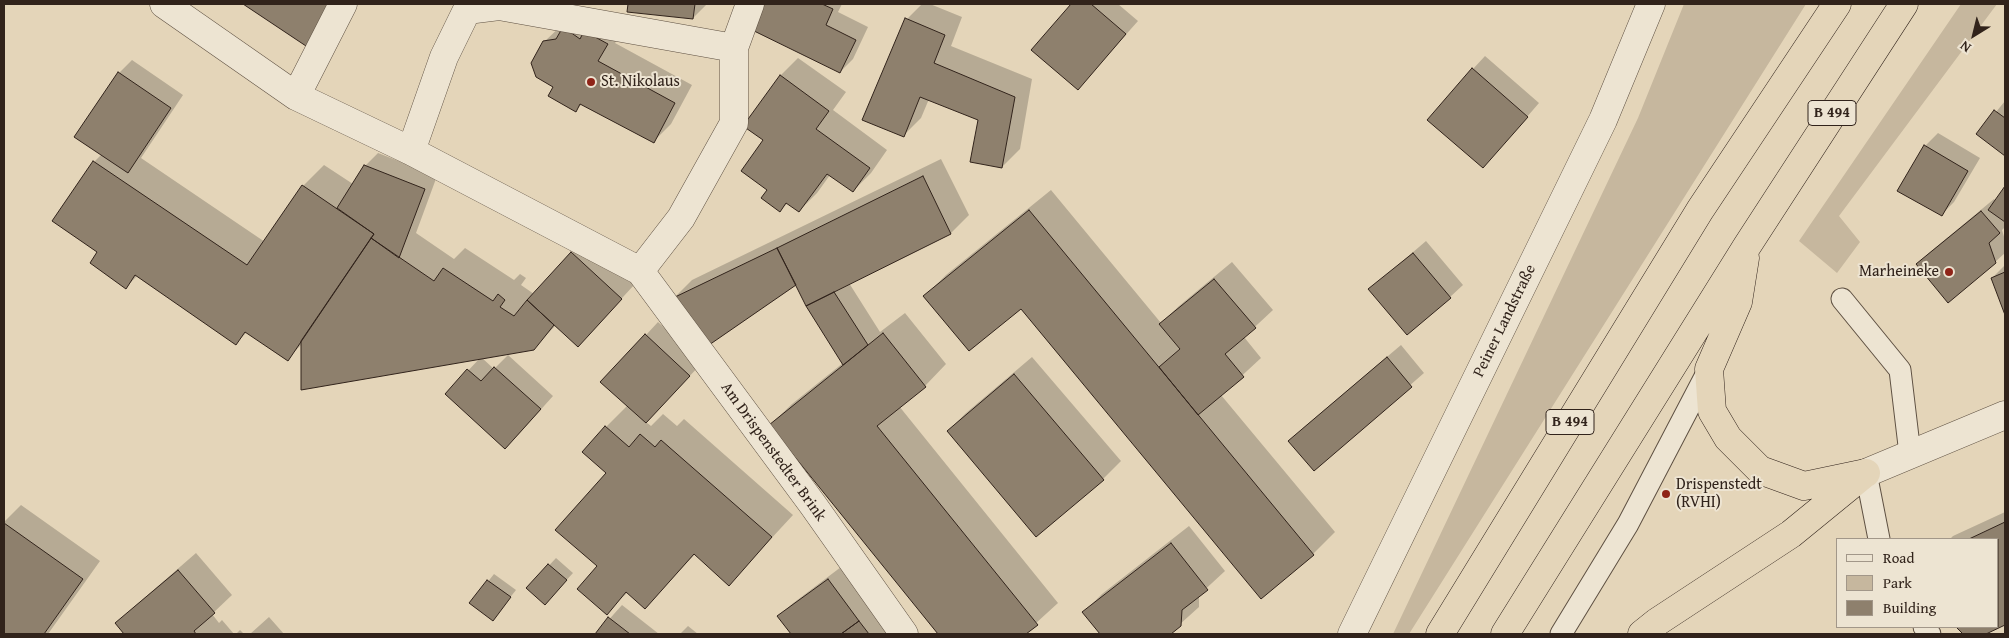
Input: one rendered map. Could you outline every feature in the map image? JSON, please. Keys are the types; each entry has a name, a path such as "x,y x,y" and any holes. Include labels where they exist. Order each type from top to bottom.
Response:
{"highway":[{"name":"B 494","path":"1440,634 1714,187 1837,4"},
{"name":"B 494","path":"1505,634 1747,246 1904,4"},
{"path":"1747,246 1738,302 1709,369 1712,411 1728,438 1760,470 1804,486 1866,473"},
{"path":"1642,634 1657,622 1791,534 1866,473"}],"street":[{"name":"Am Drispenstedter Brink","path":"164,4 296,96 411,151 640,271 813,505 904,634"},
{"path":"296,96 343,4"},
{"path":"640,271 682,218 734,123 734,48 750,4"},
{"name":"Peiner Landstraße","path":"1352,634 1603,120 1651,4"},
{"path":"411,151 444,57 467,10 499,6 734,48"},
{"path":"1866,473 2005,415"}],"lane":[{"path":"1842,299 1900,370 1910,454"},
{"path":"1561,634 1628,524 1709,369"},
{"path":"1866,473 1879,538"}],"green space":[{"path":"1684,4 1806,4 1409,634 1393,634 1638,118"},
{"path":"1961,4 1997,4 1839,216 1860,242 1837,273 1799,241"}],"building":[{"path":"243,4 333,4 306,46"},
{"path":"628,4 695,4 693,19 627,12"},
{"path":"760,4 822,4 833,9 826,25 856,40 840,73 748,28"},
{"path":"1071,4 1091,4 1126,34 1078,90 1031,50"},
{"path":"905,18 945,35 934,63 1015,97 1002,168 970,162 978,120 920,97 904,137 862,120"},
{"name":"St. Nikolaus","path":"563,27 580,39 584,31 608,44 598,61 675,103 654,143 580,104 576,112 548,96 553,87 536,77 531,63 543,41 556,39"},
{"path":"1472,68 1528,117 1483,168 1427,120"},
{"path":"118,72 171,108 128,173 74,137"},
{"path":"780,75 829,111 816,129 870,168 853,192 827,174 799,212 786,203 780,212 761,198 767,190 741,171 763,140 743,126"},
{"path":"1994,110 2005,118 2005,156 1976,134"},
{"path":"1924,145 1968,171 1942,216 1897,191"},
{"path":"93,161 247,265 302,185 374,234 288,361 245,332 236,345 135,275 126,289 90,263 97,252 52,221"},
{"path":"364,165 425,189 399,258 371,238 374,234 337,208"},
{"path":"923,176 951,234 806,306 777,248"},
{"path":"2005,186 2005,222 1988,210"},
{"path":"1029,210 1314,555 1261,599 1021,309 969,351 923,296"},
{"path":"1981,211 2000,233 1989,243 1996,263 1948,303 1916,264"},
{"path":"371,238 434,281 443,268 493,301 498,294 505,300 500,307 514,316 527,300 554,325 534,350 301,390 301,341"},
{"path":"777,248 796,285 709,345 673,298"},
{"path":"571,252 622,299 578,347 527,300"},
{"path":"1413,253 1451,298 1407,335 1368,289"},
{"path":"2005,272 2005,315 1991,278"},
{"path":"1214,279 1256,328 1225,354 1244,377 1198,415 1159,367 1180,349 1159,324"},
{"path":"834,292 868,345 843,365 806,306"},
{"path":"883,333 926,387 877,426 1038,625 1026,634 938,634 769,425"},
{"path":"645,334 690,376 646,423 600,382"},
{"path":"1387,357 1412,387 1314,471 1288,441"},
{"path":"494,367 541,409 505,449 445,394 467,369 481,381"},
{"path":"1014,374 1104,480 1036,537 947,431"},
{"path":"605,426 629,447 640,434 655,447 661,440 772,537 729,586 694,554 645,609 626,592 607,615 577,589 597,566 555,530 606,473 582,452"},
{"path":"2005,522 2005,625 1999,628 1999,538 1971,538"},
{"path":"4,523 83,579 44,634 4,634"},
{"path":"1171,543 1208,590 1182,610 1181,626 1171,634 1100,634 1082,612"},
{"path":"548,564 567,580 545,605 526,588"},
{"path":"178,570 215,613 194,631 196,634 124,634 115,623"},
{"path":"828,579 859,621 841,634 791,634 777,616"},
{"path":"487,580 511,597 493,621 469,603"},
{"path":"608,617 630,634 595,634"},
{"path":"859,621 869,634 841,634"},
{"path":"1957,628 1999,628 1986,634 1963,634"}],"place":[{"name":"St. Nikolaus","path":"591,82"},
{"name":"Marheineke","path":"1949,272"},
{"name":"Drispenstedt (RVHI)","path":"1666,494"}]}
